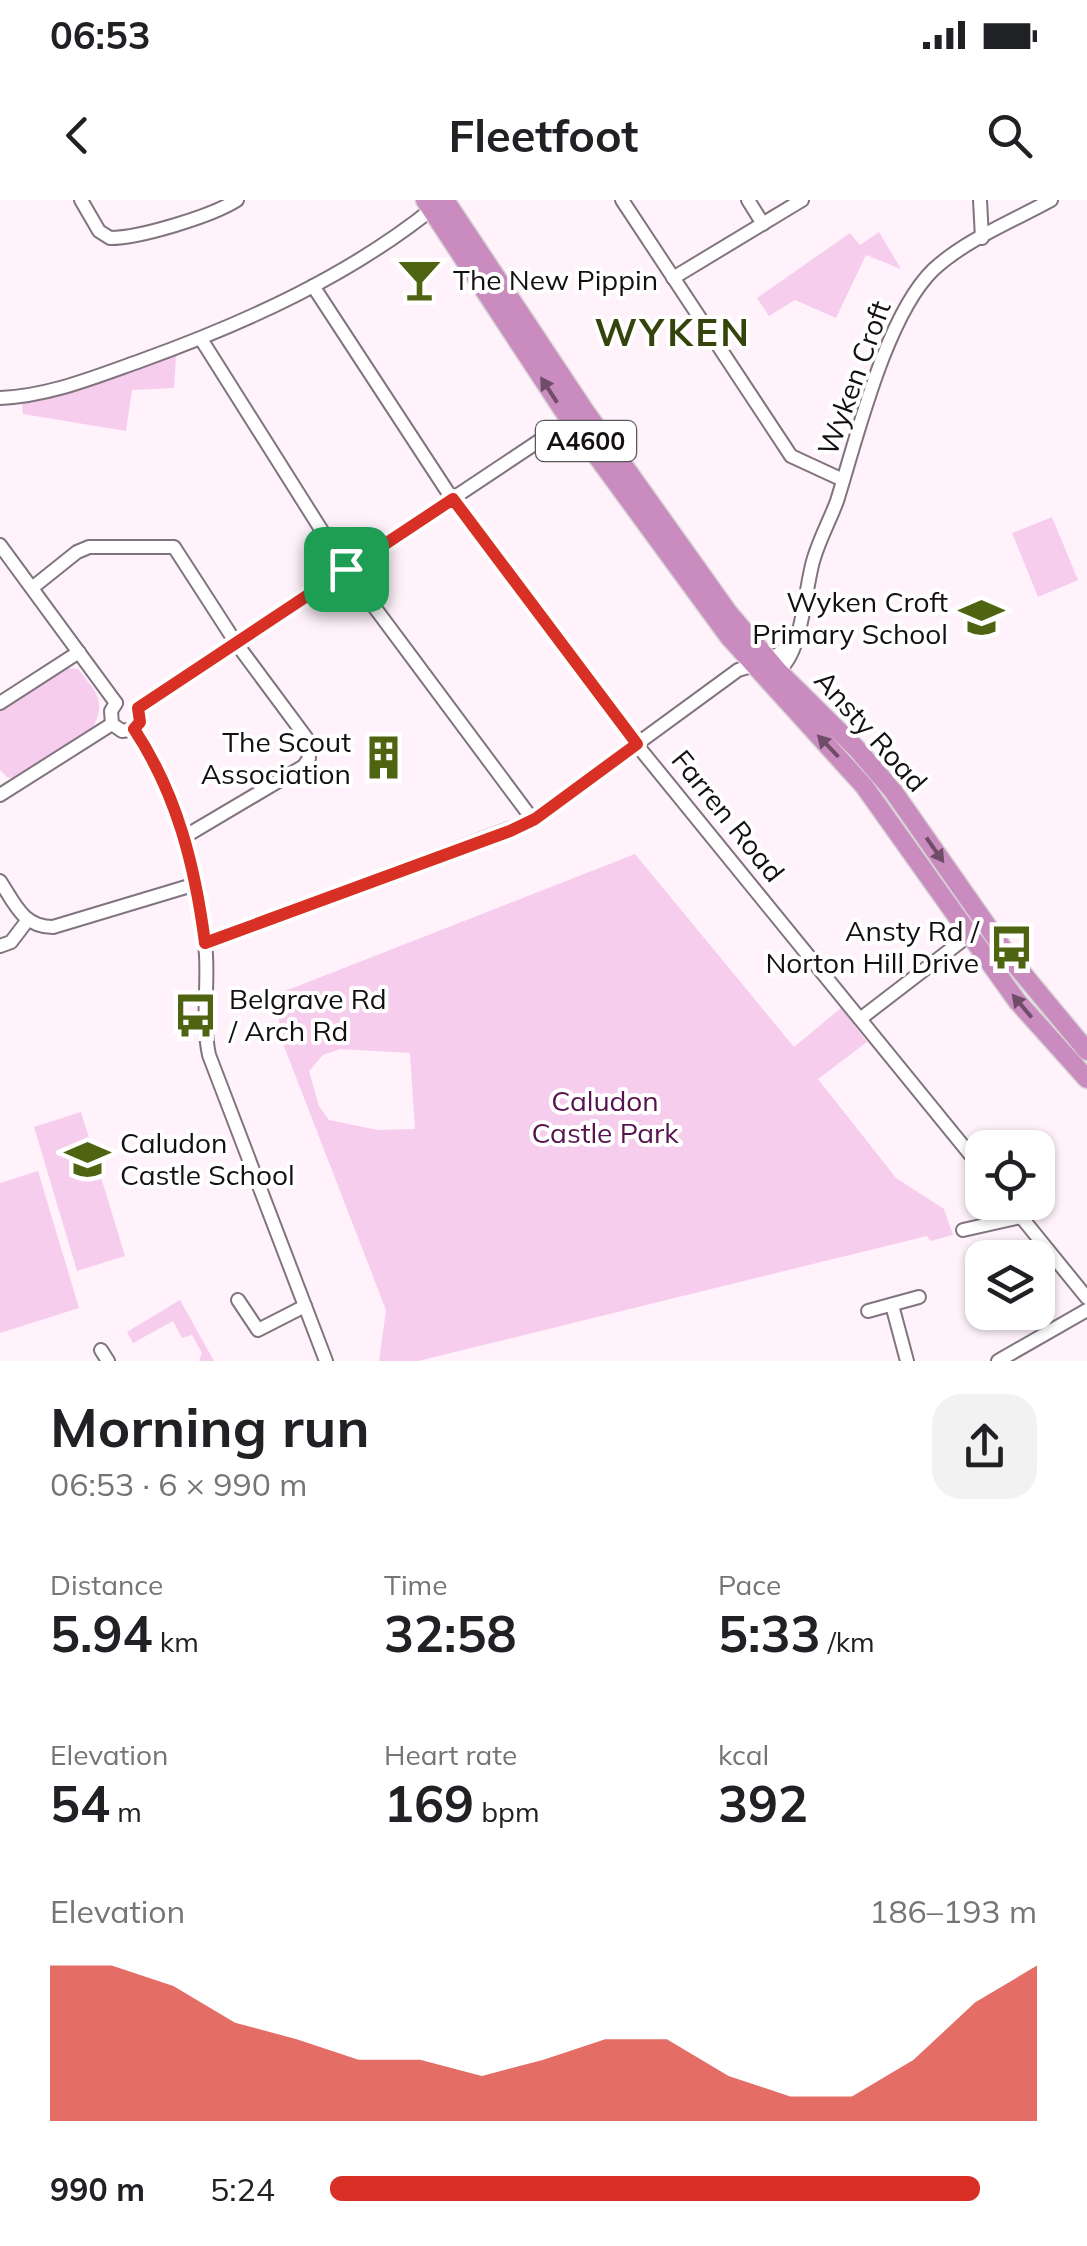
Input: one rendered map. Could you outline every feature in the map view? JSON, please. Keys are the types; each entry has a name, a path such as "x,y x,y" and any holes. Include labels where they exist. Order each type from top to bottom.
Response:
{"highway":[{"name":"Ansty Road","path":"436,202 573,419 710,588 765,668 876,770 978,929 1017,1000 1087,1079"},
{"name":"Ansty Road","path":"978,929 1087,1051"}],"street":[{"path":"81,200 99,230 112,238 134,236 219,210 237,200"},
{"path":"622,200 792,456 843,480"},
{"path":"748,200 763,224"},
{"path":"673,278 802,200"},
{"path":"980,200 982,238"},
{"name":"Wyken Croft","path":"765,668 788,663 813,560 868,397 911,298 937,266 1051,200"},
{"path":"0,398 87,381 201,340 314,286 436,202"},
{"name":"Farren Road","path":"314,286 453,499 637,744 965,1148"},
{"path":"201,340 346,569 533,820"},
{"path":"138,708 573,419"},
{"path":"0,545 116,702"},
{"path":"32,588 89,547 174,547 236,643 308,740 309,758 304,766 184,837"},
{"path":"0,703 79,652"},
{"path":"205,943 533,820 734,675 765,668"},
{"path":"127,701 138,708 140,722 134,729 122,731 112,724 110,710 116,702 127,701"},
{"path":"0,778 4,793 112,724"},
{"path":"134,729 166,788 196,884 205,943 204,1021 209,1055 326,1361"},
{"path":"0,881 28,921 38,927 54,927 196,884"},
{"path":"0,946 11,942 28,921"},
{"path":"860,1019 978,929"},
{"path":"964,1230 1012,1220"},
{"path":"1023,1220 1087,1298"},
{"path":"868,1311 919,1297"},
{"path":"238,1300 258,1330 305,1306"},
{"path":"892,1304 907,1361"},
{"path":"998,1361 1087,1310"}],"green space":[{"path":"879,232 901,269 866,255 836,318 795,300 769,316 757,298 850,233 860,245"},
{"path":"176,355 174,388 132,390 126,431 23,414 22,402 70,392"},
{"path":"1052,517 1078,580 1038,597 1012,533"},
{"path":"64,668 78,669 98,697 99,712 91,732 15,779 7,777 0,770 0,708"},
{"name":"Caludon Castle Park","path":"635,854 794,1047 841,1008 867,1042 818,1079 896,1178 944,1209 953,1235 930,1241 927,1236 418,1361 379,1361 386,1310 282,1041 275,995","holes":["340,1049 410,1053 415,1129 378,1130 329,1120 319,1106 309,1071 323,1055"]},
{"path":"81,1112 125,1256 77,1271 34,1127"},
{"path":"38,1171 79,1308 0,1333 0,1183"},
{"path":"180,1300 214,1361 199,1361 202,1353 192,1335 182,1338 173,1321 133,1343 127,1332"}],"place":[{"name":"The New Pippin","path":"420,280"},
{"name":"Wyken Croft Primary School","path":"981,618"},
{"name":"The Scout Association","path":"384,758"},
{"name":"Ansty Rd / Norton Hill Drive","path":"1012,947"},
{"name":"Belgrave Rd / Arch Rd","path":"196,1015"},
{"name":"Caludon Castle School","path":"87,1159"}],"district":[{"name":"WYKEN","path":"673,333"}],"route":[{"path":"453,499 637,744 535,819 510,831 205,943 191,862 179,820 134,729 140,722 138,708 346,569 453,499"}]}
